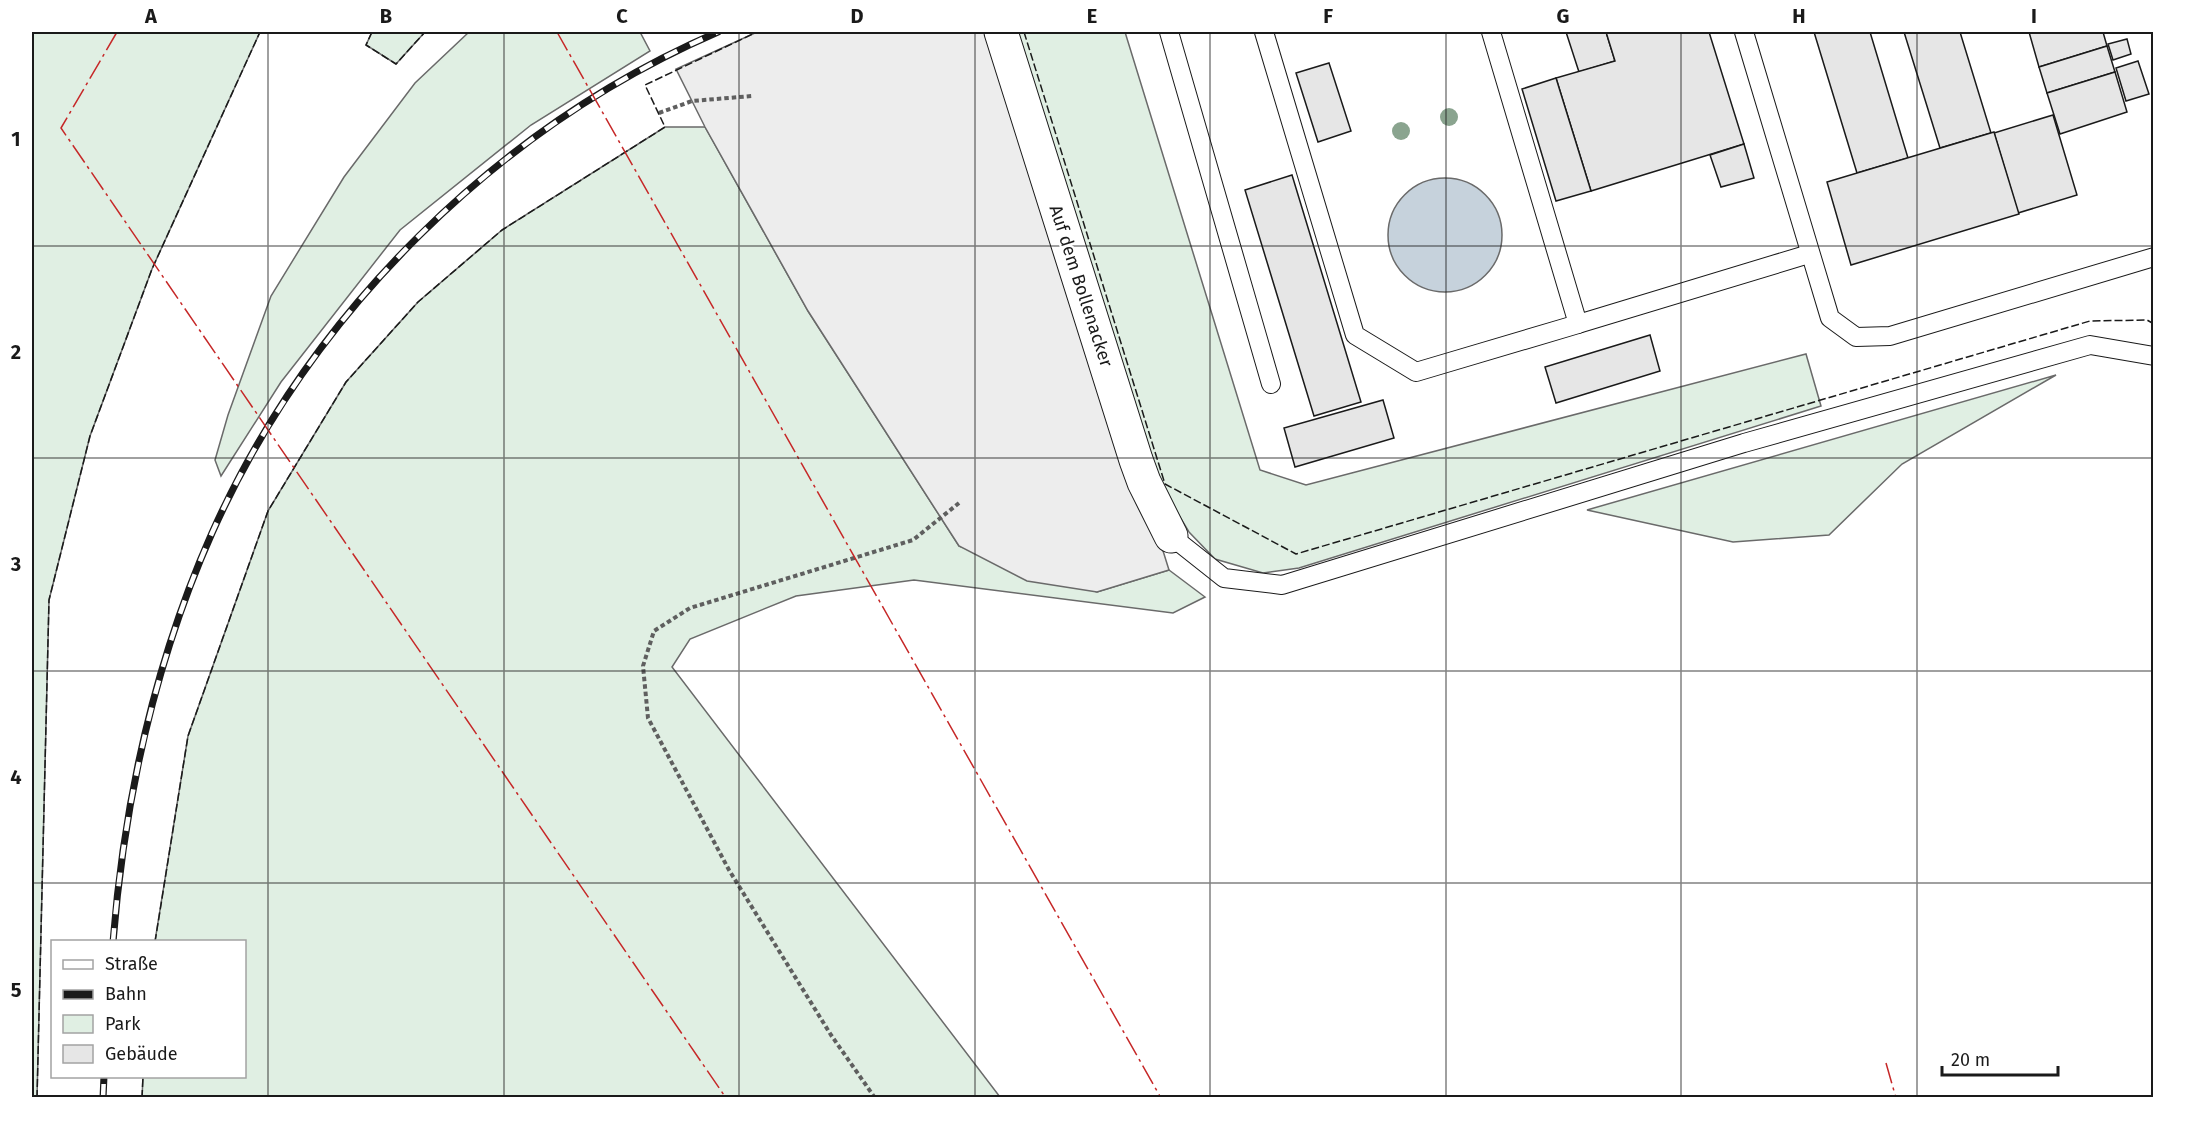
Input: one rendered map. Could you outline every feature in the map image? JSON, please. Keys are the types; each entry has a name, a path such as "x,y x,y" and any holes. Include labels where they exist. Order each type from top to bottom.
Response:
{"street":[{"name":"Auf dem Bollenacker","path":"1001,32 1136,460 1144,482 1171,536"}],"lane":[{"path":"1169,32 1271,384"},
{"path":"1264,32 1355,335 1416,372 1809,254"},
{"path":"1491,32 1578,324"},
{"path":"1744,32 1830,318 1856,337 1890,336 2154,257"},
{"path":"1171,536 1224,578 1282,585 1744,443 2090,345 2154,356"}],"path":[{"path":"659,113 692,101 752,96"},
{"path":"875,1098 831,1035 729,870 648,718 643,666 654,632 690,608 913,540 959,503"}],"green space":[{"path":"32,32 260,32 152,269 90,436 49,600 37,1098 32,1097"},
{"path":"372,32 425,32 396,64 366,45"},
{"path":"469,32 640,32 650,51 531,125 400,230 281,382 221,476 215,460 228,415 271,296 344,177 415,83"},
{"path":"1017,32 1125,32 1260,470 1306,485 1806,354 1821,406 1299,568 1263,573 1215,559 1189,532 1159,482"},
{"path":"665,127 705,127 808,311 959,546 1097,592 1169,570 1205,597 1173,613 914,580 796,596 690,639 672,667 1000,1097 142,1098 143,1078 246,1078 246,940 155,940 188,736 268,511 346,382 418,302 502,230"},
{"path":"2056,375 1902,464 1829,535 1733,542 1587,510"}],"shaded area":[{"path":"757,32 1001,32 1169,570 1097,592 1027,581 959,546 808,311 705,127 676,69"},
{"path":"1445,178 1467,182 1486,194 1498,213 1502,235 1498,257 1486,276 1467,288 1445,292 1423,288 1404,276 1392,257 1388,235 1392,213 1404,194 1423,182"}],"building":[{"path":"1566,32 1606,32 1615,61 1579,72"},
{"path":"1606,32 1709,32 1744,144 1591,191 1556,78 1615,61"},
{"path":"1814,32 1870,32 1908,158 1857,173"},
{"path":"1904,32 1960,32 1991,133 1940,148"},
{"path":"2029,32 2103,32 2107,46 2039,67"},
{"path":"2127,39 2131,54 2113,60 2108,44"},
{"path":"2107,46 2115,72 2047,93 2039,67"},
{"path":"2138,61 2149,94 2126,101 2116,68"},
{"path":"1329,63 1351,131 1318,142 1296,73"},
{"path":"2115,72 2127,112 2060,134 2047,93"},
{"path":"1556,78 1591,191 1556,201 1522,89"},
{"path":"2053,115 2077,195 2018,213 1994,133"},
{"path":"1994,132 2019,214 1851,265 1827,182"},
{"path":"1744,144 1754,178 1721,187 1710,155"},
{"path":"1292,175 1361,402 1314,416 1245,190"},
{"path":"1650,335 1660,371 1556,403 1545,367"},
{"path":"1383,400 1394,438 1295,467 1284,428"}],"railway":[{"path":"113,940 125,837 134,785 145,733 174,631 212,533 253,452 301,375 357,303 419,236 487,174 560,119 637,72 718,32"},
{"path":"103,1098 104,1078"}],"fence":[{"path":"37,1098 49,600 90,436 152,269 260,32"},
{"path":"372,32 366,45 396,64 425,32"},
{"path":"155,940 188,736 268,511 346,382 418,302 502,230 665,127 645,85 757,32"},
{"path":"1024,32 1165,484 1296,554 2090,321 2147,320 2154,324"},
{"path":"142,1098 143,1078"}],"power":[{"path":"117,32 61,128 726,1098"},
{"path":"557,32 1161,1098"},
{"path":"1886,1063 1896,1098"}]}
